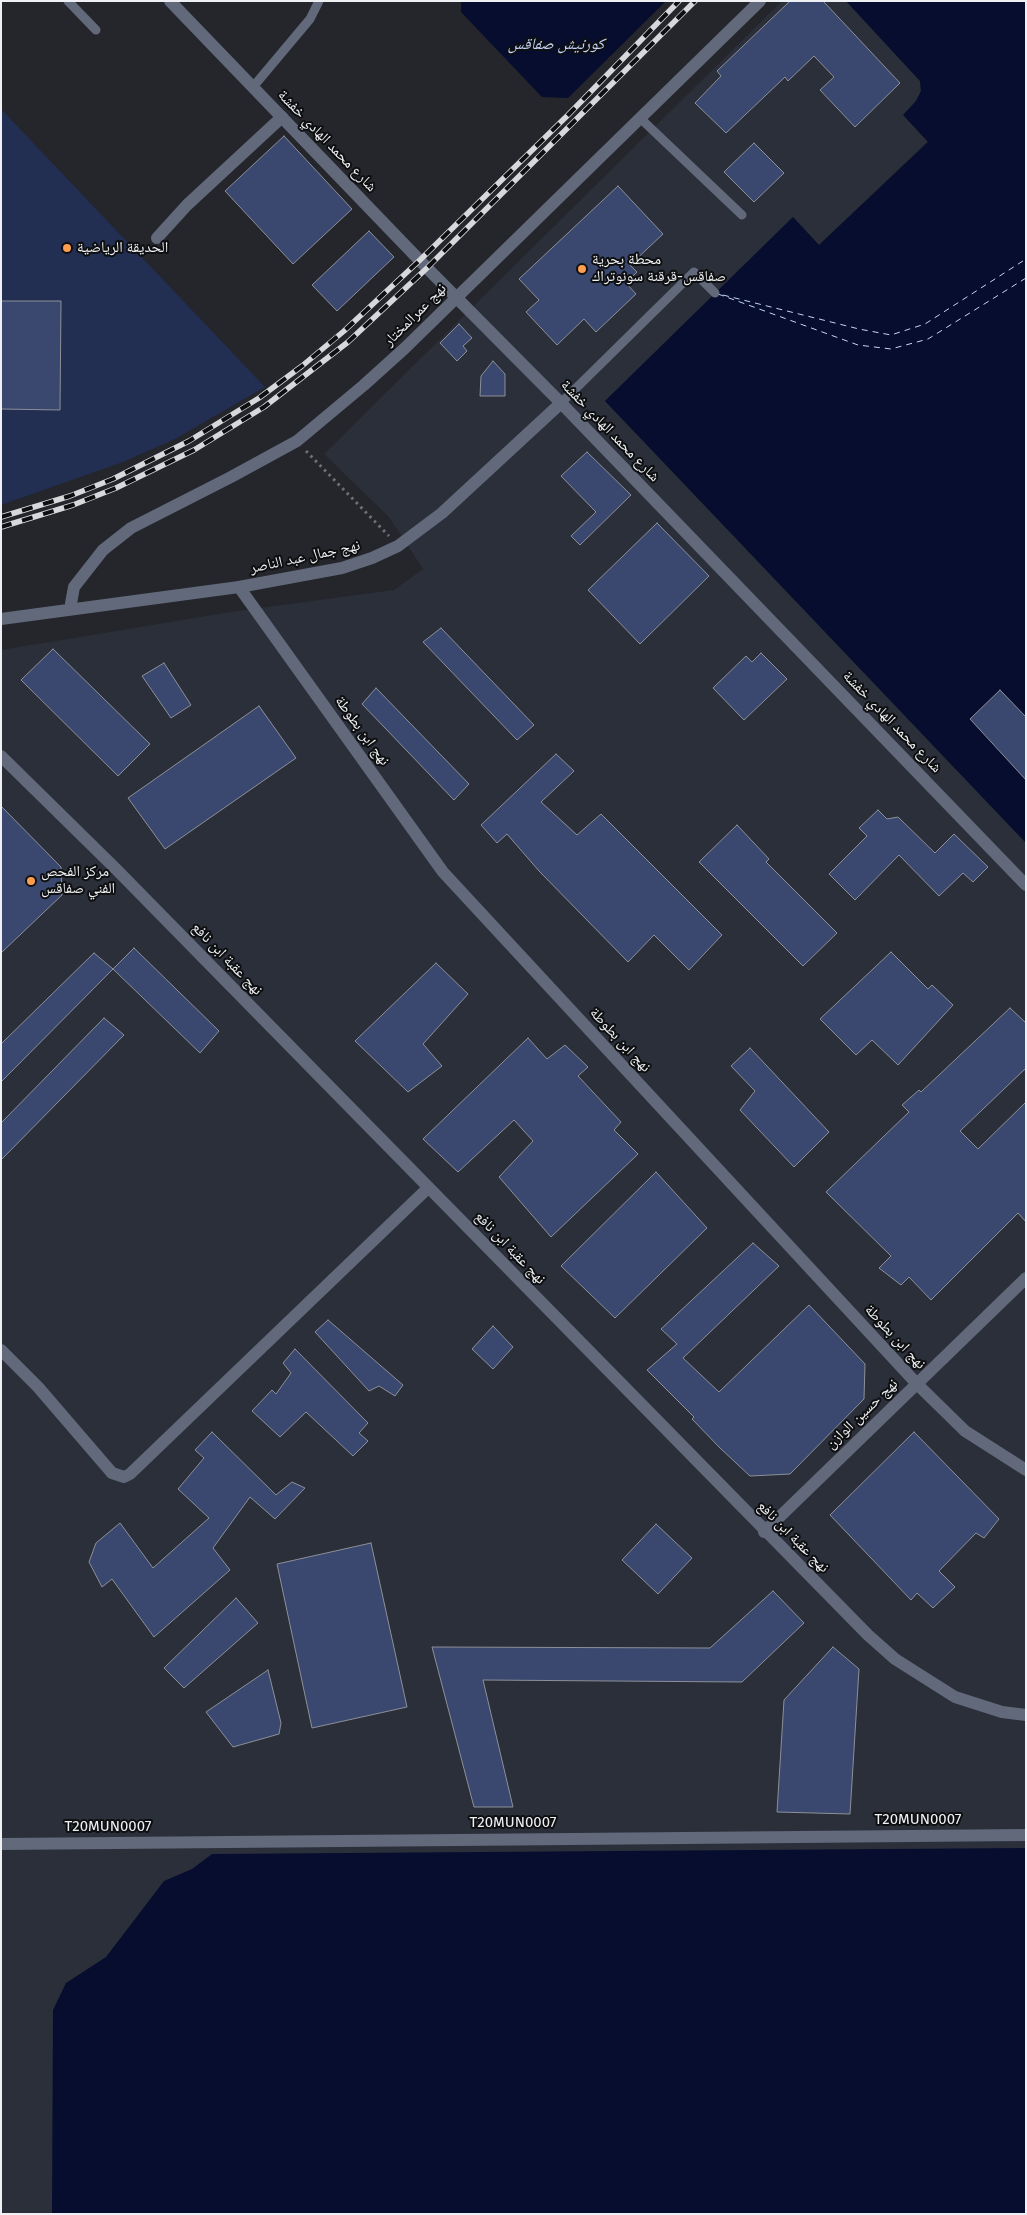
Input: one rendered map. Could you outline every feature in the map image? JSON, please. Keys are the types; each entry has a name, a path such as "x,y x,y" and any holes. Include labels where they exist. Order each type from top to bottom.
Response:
{"street":[{"name":"شارع محمد الهادي خفشة","path":"170,1 1026,885"},
{"name":"نهج عمرالمختار","path":"70,609 74,588 103,550 130,528 297,441 398,354 760,1"},
{"path":"157,238 187,205 282,117"},
{"name":"نهج جمال عبد الناصر","path":"1,619 239,588 342,568 372,558 398,546 442,513 561,403"},
{"name":"نهج ابن بطوطة","path":"239,588 443,872 917,1384 965,1431 1026,1470"},
{"name":"نهج عقبة ابن نافع","path":"1,756 123,876 764,1532 868,1635 895,1659 955,1697 1002,1712 1026,1715"},
{"path":"1,1350 38,1387 112,1473 124,1477 130,1474 428,1188"},
{"name":"نهج حسين الوازن","path":"764,1532 1026,1278"},
{"name":"T20MUN0007","path":"1,1844 1026,1835"}],"lane":[{"path":"68,1 96,30"},
{"path":"253,87 310,19 319,1"},
{"path":"640,118 742,216"},
{"path":"561,403 694,272 715,293"}],"path":[{"path":"297,441 398,546"}],"shaded area":[{"path":"782,1 846,1 920,81 921,91 916,101 904,115 928,141 819,245 793,217 605,401 1026,843 1026,2214 1,2214 1,650 230,612 394,590 423,569 389,517 324,454"},
{"name":"الحديقة الرياضية","path":"1,109 265,387 175,439 123,462 1,505"}],"water":[{"name":"كورنيش صفاقس","path":"461,1 666,1 568,98 542,97 461,12"},
{"path":"846,1 1026,1 1026,843 605,401 793,217 819,245 928,142 903,115 916,101 921,91 920,81"},
{"path":"1026,1848 1026,2214 52,2214 53,2010 66,1983 106,1957 164,1881 192,1869 212,1854"}],"building":[{"path":"790,1 823,1 900,83 855,127 820,90 834,77 814,56 788,81 785,77 726,133 695,103 721,76 717,71"},
{"path":"284,136 352,209 293,264 225,191"},
{"path":"754,143 784,173 754,202 724,172"},
{"name":"محطة بحرية صفاقس-قرقنة سونوتراك","path":"618,186 663,234 630,265 637,272 626,283 636,294 596,332 584,319 557,345 526,312 539,300 519,279"},
{"path":"369,231 394,257 337,311 312,285"},
{"path":"1,301 61,301 60,410 1,409"},
{"path":"459,324 472,338 463,346 467,351 457,361 440,343"},
{"path":"493,361 505,374 505,396 480,396 481,376"},
{"path":"587,452 631,495 580,545 571,536 596,512 561,476"},
{"path":"657,523 709,576 640,644 588,590"},
{"path":"441,628 534,725 517,740 423,642"},
{"path":"53,649 150,744 118,776 21,680"},
{"path":"761,653 787,679 744,720 713,688 746,656 752,662"},
{"path":"164,663 191,705 171,718 142,676"},
{"path":"376,688 469,784 454,800 362,704"},
{"path":"1000,690 1026,717 1026,780 970,719"},
{"path":"259,706 296,758 165,849 128,798"},
{"path":"556,754 574,771 541,802 577,835 601,814 722,935 689,970 654,935 628,962 539,871 507,834 497,843 481,825"},
{"name":"مركز الفحص الفني صفاقس","path":"1,806 61,867 62,895 1,953"},
{"path":"878,810 887,819 898,817 935,853 954,834 988,867 973,882 963,873 939,896 899,855 855,900 829,874 867,836 859,828"},
{"path":"737,825 769,859 766,862 837,933 803,966 699,862"},
{"path":"134,948 219,1031 200,1053 113,969"},
{"path":"891,952 928,989 932,985 953,1005 898,1065 872,1040 856,1055 820,1019"},
{"path":"94,953 113,969 1,1082 1,1044"},
{"path":"436,963 468,994 423,1044 442,1066 408,1092 355,1041"},
{"path":"1010,1008 1026,1023 1026,1068 960,1131 978,1149 1026,1102 1026,1222 1018,1213 931,1300 909,1277 901,1285 879,1268 891,1256 826,1192 909,1112 902,1105 919,1090 921,1092"},
{"path":"104,1018 124,1035 1,1160 1,1123"},
{"path":"528,1038 547,1059 565,1045 588,1067 578,1076 621,1122 614,1130 638,1154 551,1237 499,1177 533,1141 514,1120 458,1172 423,1139"},
{"path":"750,1048 829,1132 794,1167 740,1110 755,1091 731,1066"},
{"path":"656,1172 707,1228 615,1318 561,1266"},
{"path":"753,1243 779,1266 683,1358 719,1392 809,1305 865,1364 864,1399 790,1474 750,1476 720,1448 692,1419 694,1417 647,1370 677,1344 661,1329"},
{"path":"328,1320 403,1385 395,1396 379,1386 369,1391 315,1332"},
{"path":"493,1326 513,1347 493,1369 472,1349"},
{"path":"295,1349 368,1423 359,1433 368,1441 353,1456 306,1412 280,1437 252,1411 272,1390 276,1394 291,1373 283,1363"},
{"path":"212,1432 276,1495 292,1482 305,1488 275,1519 250,1497 213,1548 230,1570 154,1637 112,1579 102,1587 89,1562 96,1543 120,1523 153,1568 209,1518 178,1489 204,1458 195,1450"},
{"path":"914,1432 999,1519 984,1538 976,1533 939,1571 955,1587 933,1608 917,1593 911,1600 830,1515"},
{"path":"656,1524 692,1558 658,1594 622,1560"},
{"path":"371,1543 407,1707 312,1728 277,1564"},
{"path":"773,1591 804,1623 742,1682 483,1680 513,1807 474,1807 432,1647 710,1648"},
{"path":"236,1598 258,1623 184,1688 164,1668"},
{"path":"833,1647 859,1669 850,1814 777,1812 784,1700"},
{"path":"268,1670 281,1723 279,1734 233,1747 206,1712"}],"ferry route":[{"path":"723,295 859,329 891,335 925,324 1026,259"},
{"path":"718,294 858,345 891,349 928,339 1026,278"}],"railway":[{"path":"1,517 70,496 113,479 189,441 259,398 302,366 344,331 420,260 568,115 679,1"},
{"path":"1,527 73,505 116,488 194,450 264,407 348,342 427,268 695,1"}],"place":[{"name":"الحديقة الرياضية","path":"67,248"},
{"name":"محطة بحرية صفاقس-قرقنة سونوتراك","path":"582,269"},
{"name":"مركز الفحص الفني صفاقس","path":"31,881"}]}
